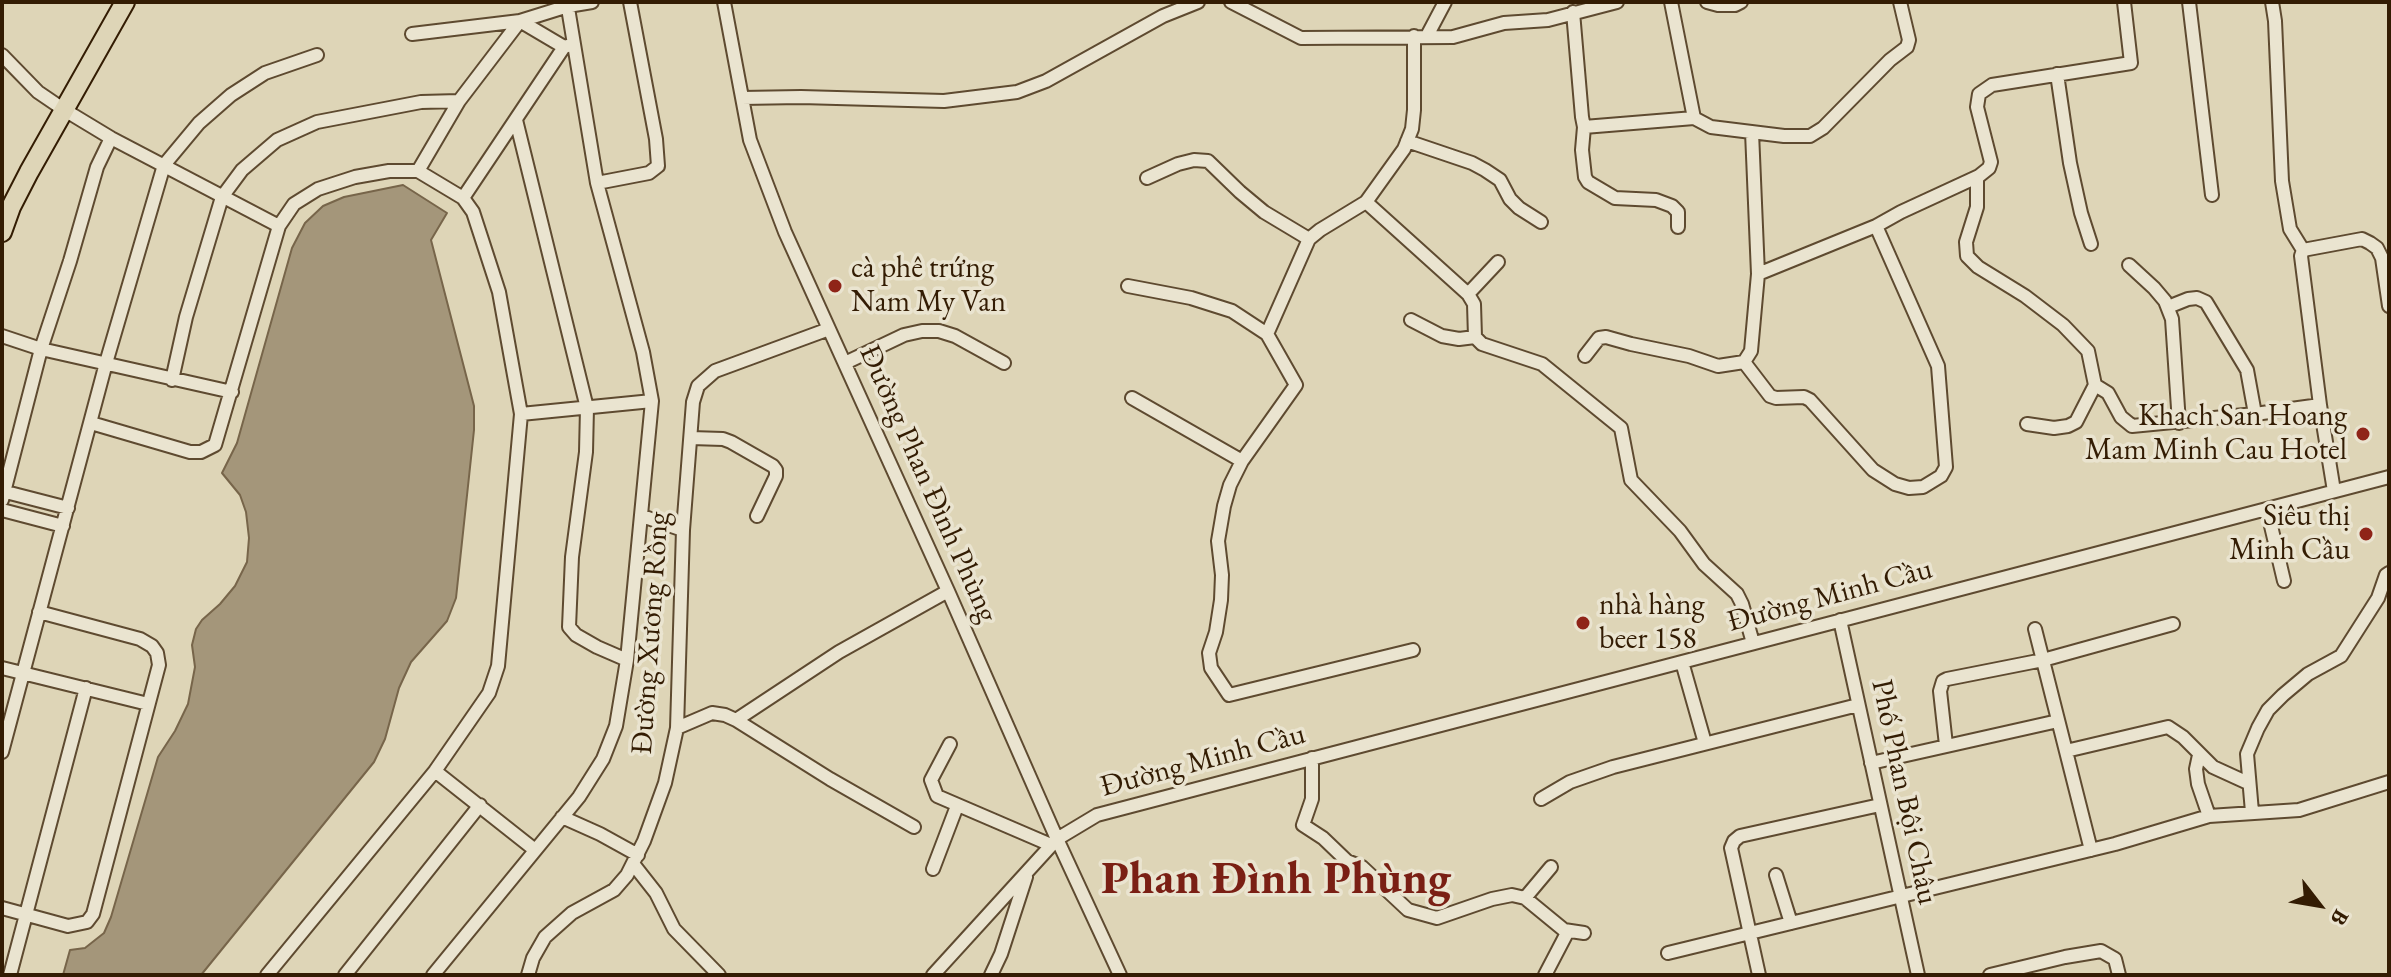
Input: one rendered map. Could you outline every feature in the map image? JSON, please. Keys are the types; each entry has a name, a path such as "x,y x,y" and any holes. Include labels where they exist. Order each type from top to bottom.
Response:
{"highway":[{"path":"2,232 11,207 63,109 125,2"}],"street":[{"path":"412,34 520,21 568,4 592,2"},
{"path":"597,183 649,173 658,166 656,139 630,2"},
{"name":"Đường Phan Đình Phùng","path":"724,2 750,140 785,232 948,591 1054,842 1120,975"},
{"path":"742,98 944,101 1017,92 1039,84 1163,16 1198,2"},
{"path":"1231,2 1301,38 1453,37 1504,23 1548,20 1617,2"},
{"path":"1267,334 1309,239 1366,202 1404,149 1412,129 1421,36 1445,2"},
{"path":"1671,2 1694,118"},
{"path":"1707,2 1718,5 1741,2"},
{"path":"1584,127 1694,118 1711,127 1810,136 1823,128 1890,60 1907,47 1909,40 1900,2"},
{"path":"1758,274 1876,226 1977,177 1989,168 1991,162 1977,107 1979,94 1992,85 2131,63 2124,2"},
{"path":"2189,2 2212,195"},
{"path":"2272,2 2282,181 2290,229 2303,250"},
{"path":"433,975 579,797 611,742 627,660 652,401 643,352 597,183 570,45 568,4"},
{"path":"1573,12 1584,127 1582,150 1585,177 1615,198 1656,200 1672,206 1678,212 1678,227"},
{"path":"520,21 570,45"},
{"path":"418,171 459,101 520,21"},
{"path":"463,198 570,45"},
{"path":"2,55 38,92 63,109 111,138 279,226"},
{"path":"2,752 106,363 164,165 199,123 231,95 265,73 317,55"},
{"path":"2057,74 2070,163 2091,244"},
{"path":"172,380 186,317 222,197 242,170 277,140 317,122 421,102 459,101"},
{"path":"516,120 587,408 586,452 572,557 569,627 576,635 597,647 627,660"},
{"path":"1585,356 1599,338 1606,337 1689,356 1718,366 1744,362 1751,351 1758,274 1752,132"},
{"path":"68,508 3,494 41,349 97,167 111,138"},
{"path":"1407,141 1485,170 1500,180 1519,208 1541,222"},
{"path":"1147,178 1167,167 1194,160 1208,161 1264,212 1309,239"},
{"path":"91,423 190,452 201,452 215,445 279,226 294,204 318,189 355,177 389,171 418,171 463,198 473,212 499,292 521,414 498,666 489,693 435,771 267,975"},
{"path":"1977,177 1977,207 1966,242 1967,256 1978,267 2025,296 2063,325 2088,351 2095,385 2076,422 2054,428 2027,424"},
{"path":"1366,202 1468,294 1474,304 1475,337 1482,344 1542,364 1621,428 1631,480 1680,531 1704,564 1737,594 1753,643"},
{"path":"1744,362 1770,396 1810,400 1873,470 1895,484 1909,488 1923,487 1941,476 1946,467 1938,366 1876,226"},
{"path":"2303,250 2362,239 2370,243 2382,258 2389,306"},
{"path":"2303,250 2301,256 2320,405 2334,491"},
{"path":"1468,294 1498,262"},
{"path":"2129,265 2165,301 2172,319 2179,423"},
{"path":"1128,286 1191,298 1232,311 1267,334 1296,385 1242,461 1224,506 1218,541 1221,600 1209,653 1211,668 1229,695 1413,650"},
{"path":"2168,307 2197,298 2206,302 2247,370 2255,414"},
{"path":"1411,320 1442,336 1459,339 1475,337"},
{"name":"Đường Xương Rồng","path":"528,975 545,937 572,913 614,890 636,860 665,783 677,728 683,530 693,402 698,386 715,371 829,329"},
{"path":"845,363 904,335 922,331 939,331 955,336 1004,363"},
{"path":"2,336 41,349 232,392"},
{"path":"2095,385 2108,393 2121,417 2132,426 2320,405"},
{"path":"1132,398 1242,461"},
{"path":"521,414 652,401"},
{"path":"691,438 723,439 745,448 773,466 776,476 757,516"},
{"name":"Đường Minh Cầu","path":"933,975 1054,842 1097,815 2389,477"},
{"path":"2267,509 2284,581"},
{"path":"2,510 63,526"},
{"path":"642,516 683,530"},
{"path":"2252,812 2247,754 2268,710 2308,674 2341,656 2378,598 2389,573"},
{"path":"736,720 839,652 948,591"},
{"path":"2,908 68,926 87,922 93,914 159,665 152,646 140,639 39,612"},
{"name":"Phố Phan Bội Châu","path":"1840,620 1918,975"},
{"path":"1946,745 1940,691 1943,681 2043,660 2173,624"},
{"path":"2035,629 2091,850"},
{"path":"1682,662 1705,743"},
{"path":"2,668 148,704"},
{"path":"10,975 86,688"},
{"path":"1541,799 1570,782 1613,767 1858,705"},
{"path":"677,728 712,713 725,715 914,827"},
{"path":"1871,763 2058,721"},
{"path":"2066,751 2168,727 2183,737 2213,767 2248,783"},
{"path":"950,744 931,780 937,796 1054,842"},
{"path":"2199,755 2196,769 2198,784 2209,816"},
{"path":"1312,758 1312,799 1303,825 1323,838 1347,861 1362,867 1408,910 1437,918 1512,895 1525,898 1551,921 1568,931 1584,933"},
{"path":"435,771 535,850"},
{"path":"1668,953 2091,850 2209,816 2299,810 2389,782"},
{"path":"345,975 480,805"},
{"path":"1759,975 1731,848 1737,837 1880,805"},
{"path":"933,869 957,806"},
{"path":"562,817 600,834 636,860 674,929 719,975"},
{"path":"1525,898 1551,867"},
{"path":"991,975 1027,874"},
{"path":"1776,875 1791,923"},
{"path":"1545,975 1568,931"},
{"path":"1990,975 2022,972 2065,957 2101,951 2115,959 2119,975"}],"shaded area":[{"path":"403,185 447,213 431,240 474,406 456,598 447,621 411,662 374,762 201,975 63,975 70,950 85,948 104,933 158,757 188,704 195,667 192,645 196,629 235,586 247,562 249,538 246,512 240,495 222,473 237,443 292,248 305,223 323,206 344,197"}],"place":[{"name":"cà phê trứng Nam My Van","path":"835,286"},
{"name":"Khach San Hoang Mam Minh Cau Hotel","path":"2363,434"},
{"name":"Siêu thị Minh Cầu","path":"2366,534"},
{"name":"nhà hàng beer 158","path":"1583,623"}],"district":[{"name":"Phan Đình Phùng","path":"1276,880"}]}
